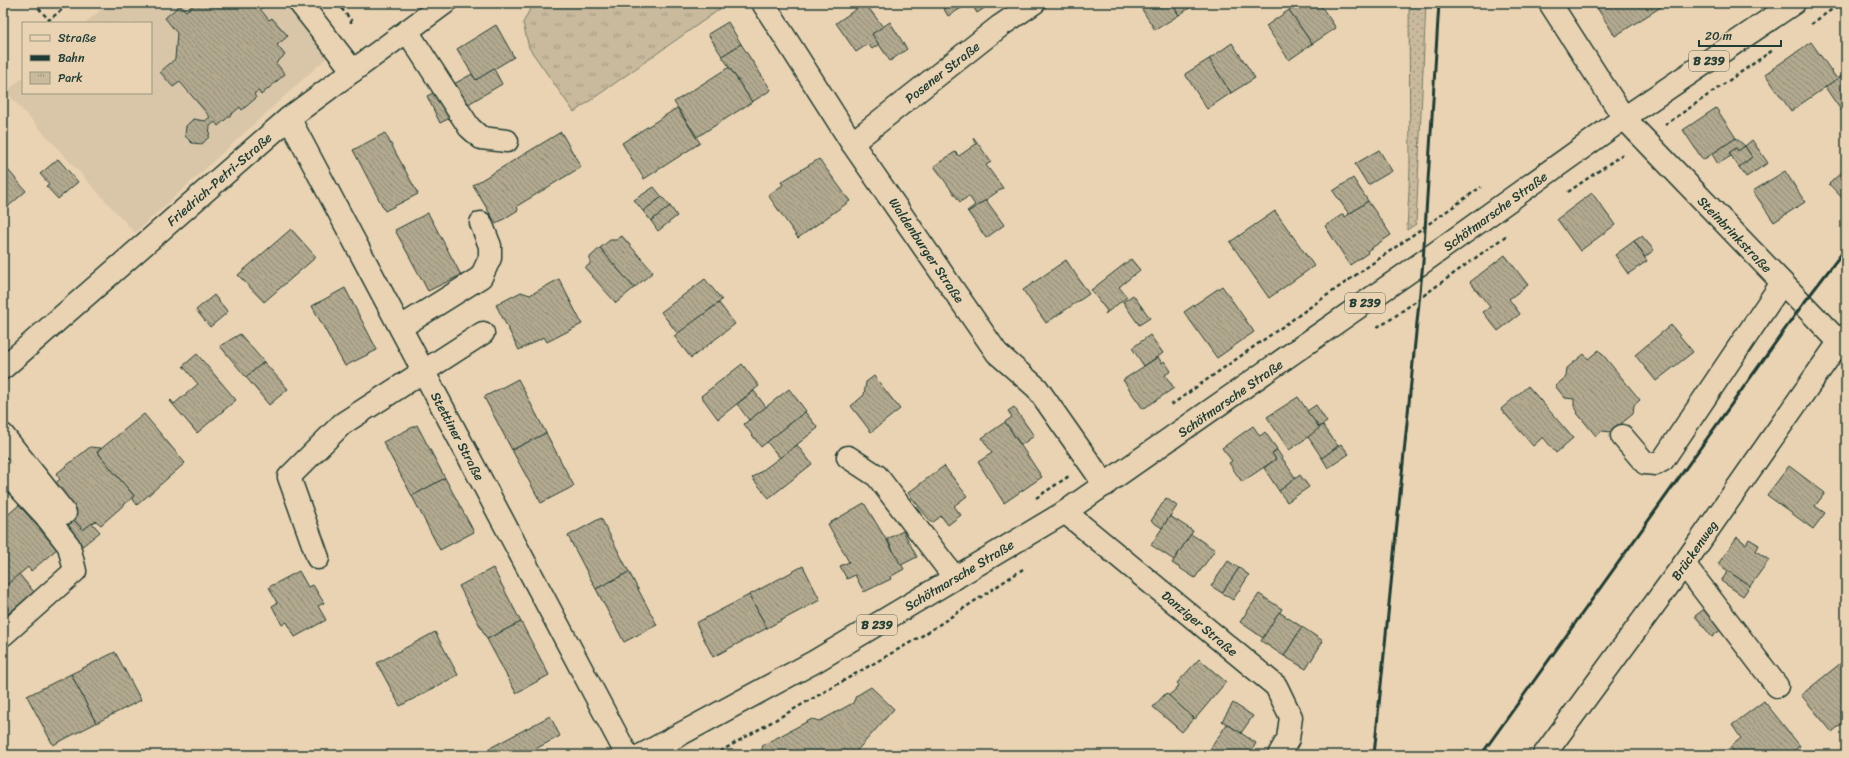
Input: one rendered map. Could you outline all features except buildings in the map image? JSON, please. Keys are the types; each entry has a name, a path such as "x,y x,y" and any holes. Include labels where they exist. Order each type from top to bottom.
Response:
{"street":[{"path":"300,3 353,71"},
{"name":"Friedrich-Petri-Straße","path":"3,368 290,118 445,3"},
{"name":"Waldenburger Straße","path":"763,3 852,143 998,353 1037,388 1105,485"},
{"name":"Posener Straße","path":"852,143 1000,26 1034,3"},
{"name":"Steinbrinkstraße","path":"1550,3 1624,118 1782,283 1844,342"},
{"name":"Schötmarsche Straße","path":"642,755 814,662 1065,512 1423,262 1624,118 1794,3"},
{"path":"407,31 469,127 481,138 507,141"},
{"name":"Stettiner Straße","path":"290,118 627,755"},
{"path":"401,327 481,277 490,258 490,246 481,223"},
{"path":"1622,436 1645,463 1656,464 1663,460 1782,283"},
{"path":"318,558 289,477 342,424 483,333"},
{"name":"Brückenweg","path":"1544,755 1844,342"},
{"path":"3,435 65,513"},
{"path":"848,457 877,476 955,578"},
{"path":"3,470 44,515 69,546 75,571 3,635"},
{"name":"Danziger Straße","path":"1065,512 1276,686 1291,717 1288,739 1279,755"},
{"path":"1684,564 1777,686"}],"path":[{"path":"34,3 50,20 70,3"},
{"path":"1166,408 1482,186"},
{"path":"1031,501 1089,462"}],"shaded area":[{"path":"109,3 293,3 333,52 135,233 6,92 22,78 22,94 152,94 152,22 86,22"}],"green space":[{"path":"533,3 717,3 720,9 574,112 529,48 523,23"},
{"path":"1409,3 1426,3 1416,224 1407,230 1410,168"}],"railway":[{"path":"1374,755 1423,262 1439,3"},
{"path":"1481,755 1803,304 1846,248"}]}
